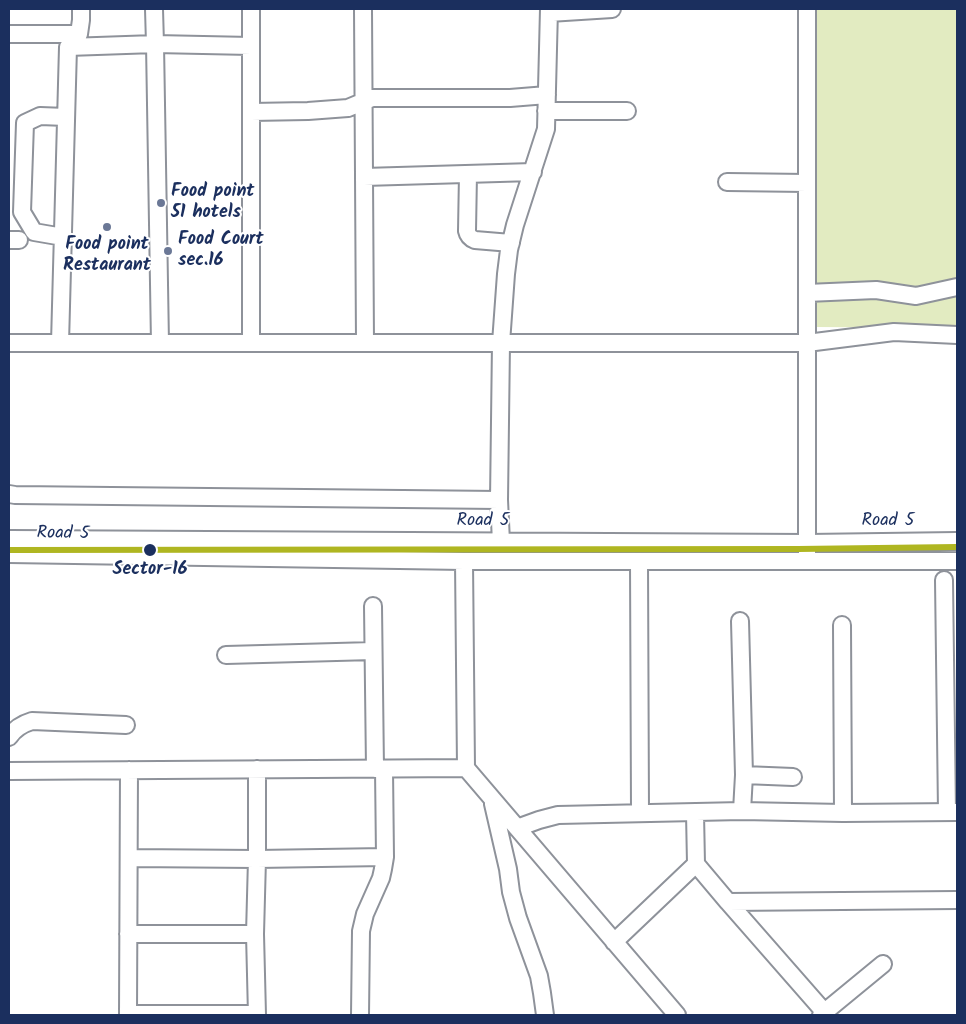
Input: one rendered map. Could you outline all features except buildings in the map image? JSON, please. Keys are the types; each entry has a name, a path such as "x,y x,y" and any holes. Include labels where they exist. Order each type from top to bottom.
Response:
{"street":[{"path":"60,343 66,117 73,41 81,20 82,9"},
{"path":"154,9 160,343"},
{"path":"251,9 251,343"},
{"path":"363,9 364,343"},
{"path":"501,542 501,343 506,274 515,225 546,129 549,11 612,9"},
{"path":"807,9 807,560"},
{"path":"9,34 73,41 251,46"},
{"path":"251,112 348,108 372,98 510,98 627,110"},
{"path":"62,236 34,232 22,212 25,123 40,116 66,117"},
{"path":"364,177 533,172"},
{"path":"468,174 468,235 475,240 511,243"},
{"path":"727,182 807,183"},
{"path":"808,292 876,290 916,296 957,287"},
{"path":"9,343 807,343 894,332 957,335"},
{"path":"9,494 500,500"},
{"name":"Road 5","path":"9,539 957,542"},
{"name":"Road 5","path":"9,554 464,561 957,561"},
{"path":"464,561 466,768 677,1015"},
{"path":"639,561 640,813"},
{"path":"517,828 558,815 695,812 952,812 944,580"},
{"path":"360,1015 360,931 384,869 385,856 373,651 373,606"},
{"path":"740,621 744,774 742,812"},
{"path":"842,625 843,813"},
{"path":"226,655 373,651"},
{"path":"9,737 21,724 32,721 126,725"},
{"path":"9,771 466,768"},
{"path":"129,770 128,1015 257,1014 255,934 257,770"},
{"path":"744,774 793,777"},
{"path":"492,799 508,868 510,892 539,976 545,1015"},
{"path":"695,812 696,864 824,1014 883,964"},
{"path":"129,858 257,859 385,856"},
{"path":"614,942 696,864"},
{"path":"728,902 957,900"},
{"path":"128,934 255,934"}],"green space":[{"path":"816,9 957,9 957,328 816,327"}],"transit line":[{"path":"9,550 957,547"}],"place":[{"name":"Food point 51 hotels","path":"161,203"},
{"name":"Food point Restaurant","path":"107,227"},
{"name":"Food Court sec.16","path":"168,251"},
{"name":"Sector-16","path":"150,550"}]}
